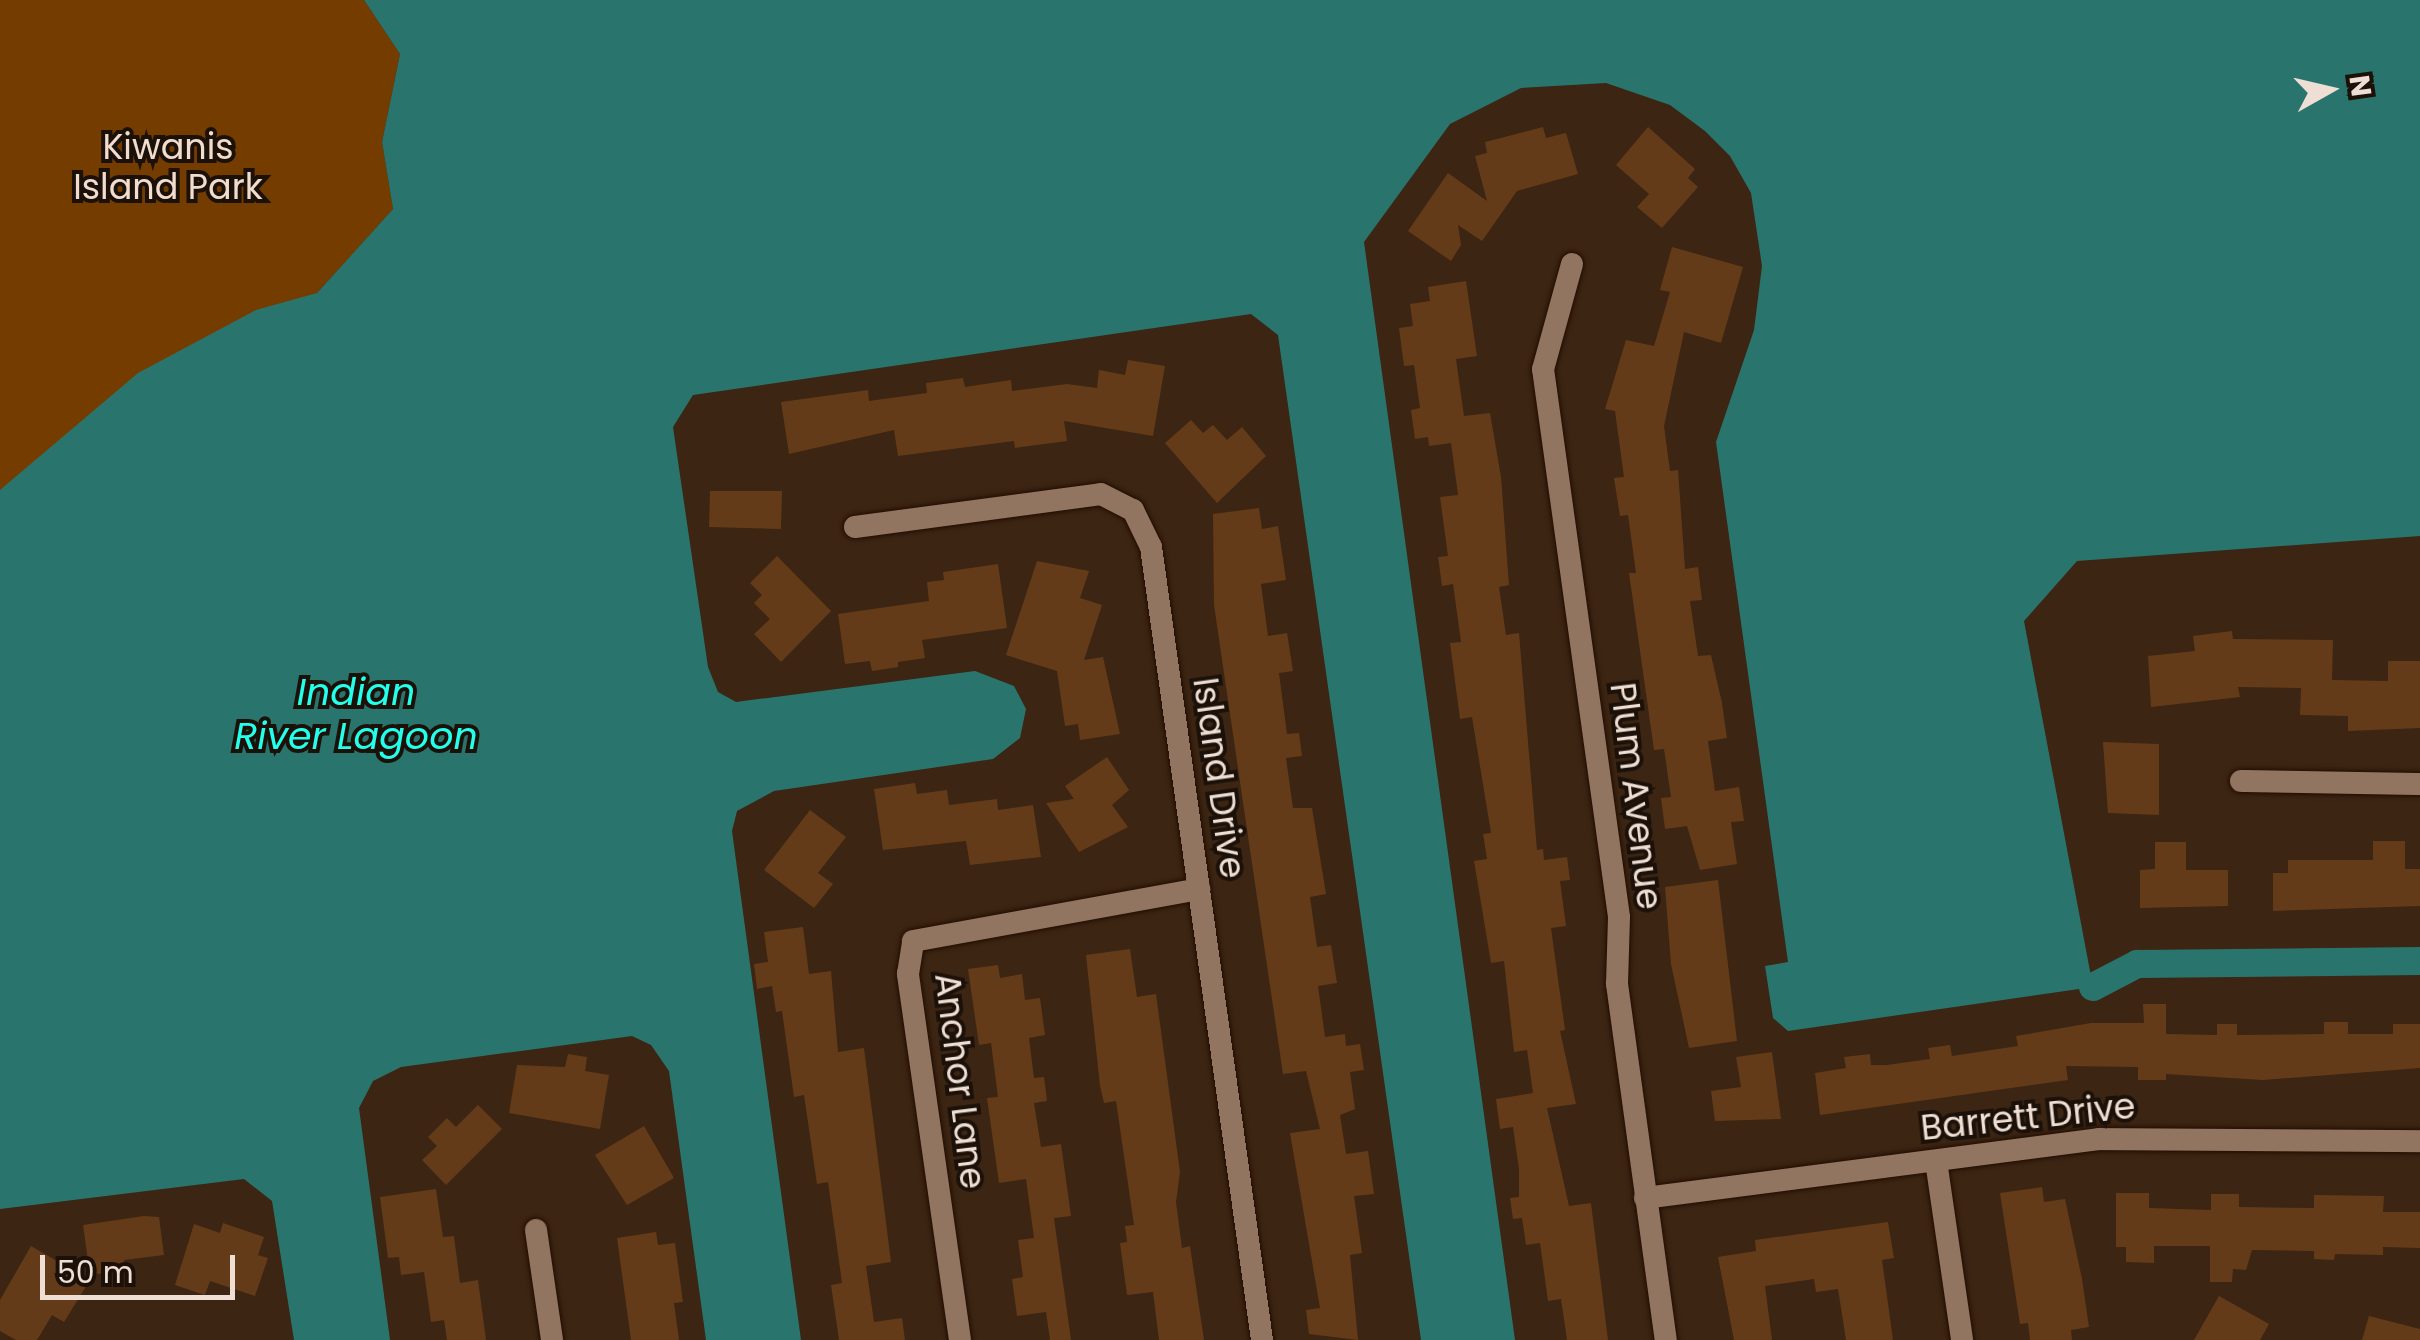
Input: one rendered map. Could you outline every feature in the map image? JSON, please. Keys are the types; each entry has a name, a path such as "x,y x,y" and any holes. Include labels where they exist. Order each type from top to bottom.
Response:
{"street":[{"name":"Plum Avenue","path":"1572,264 1544,369 1619,916 1617,984 1666,1340"},
{"name":"Island Drive","path":"855,527 1101,494 1132,510 1151,547 1262,1340"},
{"path":"2242,781 2420,784"},
{"name":"Anchor Lane","path":"960,1340 908,974 913,940 1199,889"},
{"name":"Barrett Drive","path":"1645,1198 2100,1138 2420,1141"},
{"path":"1936,1161 1962,1340"},
{"path":"536,1230 552,1340"}],"green space":[{"name":"Kiwanis Island Park","path":"0,0 364,0 400,54 382,142 393,209 317,293 0,490"}],"water":[{"name":"Indian River Lagoon","path":"364,0 2420,0 2420,536 2077,561 2024,621 2093,987 1788,1031 1773,1018 1765,966 1788,962 1716,442 1754,330 1762,266 1751,193 1730,156 1705,131 1670,105 1606,83 1521,88 1450,124 1364,242 1515,1340 1421,1340 1278,335 1251,314 693,395 673,427 708,667 718,692 736,702 975,671 1014,686 1026,709 1020,738 993,759 774,791 737,811 732,831 801,1340 706,1340 669,1071 651,1045 632,1036 401,1067 373,1081 359,1108 390,1340 294,1340 272,1201 244,1179 0,1209 0,490 138,373 256,310 317,293 393,209 382,142 400,54"}],"building":[{"path":"1543,127 1546,138 1566,133 1578,174 1517,191 1482,241 1458,225 1461,245 1451,261 1408,231 1448,173 1487,201 1475,156 1487,153 1485,142"},
{"path":"1648,127 1695,169 1688,178 1698,187 1662,228 1637,207 1649,194 1616,165"},
{"path":"1672,247 1743,267 1721,343 1684,332 1664,426 1670,471 1678,470 1685,569 1698,567 1702,600 1690,601 1698,656 1711,655 1727,738 1708,741 1715,791 1739,787 1744,821 1731,822 1737,864 1700,870 1687,826 1665,829 1661,798 1671,797 1664,749 1654,750 1629,573 1636,573 1628,515 1620,516 1614,478 1624,477 1615,411 1605,409 1626,340 1654,346 1670,292 1660,290"},
{"path":"1466,281 1477,356 1456,359 1464,416 1490,413 1501,477 1509,585 1499,587 1506,635 1519,633 1537,850 1543,849 1544,860 1567,857 1570,880 1560,881 1566,926 1551,928 1565,1030 1560,1031 1576,1104 1547,1108 1569,1206 1591,1203 1608,1340 1567,1340 1561,1299 1548,1301 1540,1243 1526,1245 1522,1218 1513,1219 1510,1198 1519,1197 1519,1169 1513,1127 1500,1129 1496,1099 1533,1093 1527,1050 1514,1052 1504,961 1491,963 1474,861 1487,859 1483,834 1491,833 1472,717 1460,719 1450,643 1461,642 1453,584 1442,586 1438,557 1448,556 1440,497 1458,495 1451,443 1429,446 1428,437 1415,439 1411,410 1420,408 1414,365 1404,366 1399,328 1413,326 1410,304 1430,301 1428,287"},
{"path":"1128,360 1165,366 1153,436 1064,421 1067,441 1015,448 1014,441 898,456 894,430 789,454 781,402 868,390 869,401 927,393 926,383 963,378 965,387 1011,380 1012,391 1067,384 1097,388 1099,370 1125,375"},
{"path":"1191,420 1203,433 1213,425 1227,440 1242,427 1266,456 1217,503 1165,443"},
{"path":"710,491 782,491 781,529 709,527"},
{"path":"1259,508 1262,529 1278,526 1286,580 1261,584 1268,636 1287,633 1293,671 1279,673 1287,734 1299,733 1302,756 1286,758 1293,808 1312,808 1326,894 1310,897 1317,947 1331,945 1337,983 1318,986 1325,1037 1345,1034 1346,1046 1360,1044 1364,1070 1350,1072 1355,1109 1340,1115 1346,1154 1368,1151 1374,1194 1354,1196 1362,1253 1350,1255 1358,1340 1309,1334 1306,1310 1320,1308 1290,1133 1320,1129 1306,1071 1283,1074 1214,605 1213,514"},
{"path":"777,556 831,611 781,662 754,634 770,619 754,603 762,595 750,583"},
{"path":"1037,561 1089,571 1080,598 1102,605 1084,660 1103,657 1120,734 1080,740 1078,724 1065,726 1057,671 1006,655"},
{"path":"998,564 1007,628 922,640 925,658 898,662 898,667 872,671 870,661 845,664 838,614 929,601 927,582 944,580 943,572"},
{"path":"2232,631 2233,639 2333,640 2332,680 2388,681 2388,661 2420,661 2420,728 2348,731 2348,716 2300,715 2301,688 2238,687 2240,697 2151,707 2148,656 2195,651 2193,636"},
{"path":"2103,742 2159,744 2159,815 2108,813"},
{"path":"1107,757 1129,790 1112,805 1128,827 1079,852 1046,803 1074,799 1065,786"},
{"path":"915,783 917,794 947,790 949,805 997,799 998,810 1033,805 1041,857 970,865 966,841 883,850 874,789"},
{"path":"810,810 846,837 818,873 833,884 814,908 764,870"},
{"path":"2373,841 2405,841 2405,869 2420,869 2420,906 2273,911 2273,873 2288,873 2288,860 2373,860"},
{"path":"2155,842 2186,842 2186,870 2228,870 2228,906 2140,908 2140,870 2155,869"},
{"path":"1718,880 1737,1041 1689,1048 1671,964 1665,887"},
{"path":"803,927 809,974 831,971 838,1052 864,1048 891,1262 866,1266 874,1322 902,1318 905,1340 839,1340 831,1285 842,1283 828,1182 817,1184 804,1095 794,1097 782,1011 776,1012 772,986 757,989 754,964 768,962 764,932"},
{"path":"1130,949 1137,997 1156,994 1180,1172 1176,1202 1182,1248 1190,1246 1204,1340 1159,1340 1153,1292 1127,1295 1120,1243 1127,1242 1125,1226 1134,1225 1116,1101 1104,1103 1100,1086 1086,955"},
{"path":"998,965 1000,978 1022,974 1025,1000 1040,998 1045,1035 1029,1038 1034,1078 1044,1077 1047,1101 1034,1103 1041,1147 1061,1144 1071,1216 1054,1218 1071,1340 1050,1340 1046,1312 1017,1316 1012,1279 1023,1277 1018,1240 1034,1238 1026,1179 999,1183 987,1098 998,1097 991,1043 979,1045 968,969"},
{"path":"2143,1004 2166,1004 2166,1034 2217,1035 2217,1024 2237,1024 2237,1035 2324,1034 2324,1022 2348,1022 2348,1034 2393,1034 2393,1024 2420,1024 2420,1068 2263,1080 2166,1074 2166,1080 2138,1080 2138,1067 2066,1066 2068,1080 1820,1115 1815,1073 1846,1068 1844,1057 1870,1054 1871,1065 1887,1065 1930,1059 1928,1048 1950,1045 1952,1056 2018,1046 2016,1036 2091,1023 2144,1023"},
{"path":"1772,1052 1781,1119 1715,1121 1711,1091 1741,1087 1736,1057"},
{"path":"568,1054 587,1057 585,1071 609,1075 600,1129 509,1113 517,1065 565,1067"},
{"path":"478,1105 502,1129 446,1185 422,1160 437,1146 428,1137 447,1118 456,1127"},
{"path":"644,1126 674,1178 627,1205 595,1155"},
{"path":"2042,1187 2044,1202 2065,1199 2082,1279 2089,1327 2071,1330 2072,1340 2030,1340 2028,1323 2020,1324 2000,1193"},
{"path":"436,1189 443,1237 454,1236 460,1283 478,1280 486,1340 447,1340 444,1320 431,1322 424,1272 401,1275 399,1257 388,1258 380,1197"},
{"path":"2116,1193 2149,1193 2149,1208 2211,1210 2211,1194 2239,1194 2239,1207 2314,1208 2314,1195 2384,1196 2383,1212 2420,1212 2420,1248 2383,1247 2383,1255 2335,1254 2334,1260 2314,1259 2314,1251 2252,1250 2246,1270 2233,1269 2232,1282 2210,1282 2210,1246 2154,1246 2154,1263 2126,1262 2126,1247 2116,1247"},
{"path":"159,1217 164,1255 124,1260 125,1270 90,1275 83,1225"},
{"path":"1888,1222 1894,1258 1882,1260 1893,1340 1846,1340 1838,1289 1816,1292 1814,1279 1765,1286 1772,1340 1734,1340 1718,1257 1756,1251 1755,1240"},
{"path":"223,1223 264,1237 258,1255 268,1258 255,1296 210,1281 205,1295 175,1285 194,1224 220,1233"},
{"path":"656,1232 658,1245 675,1243 683,1302 674,1303 679,1340 631,1340 617,1238"},
{"path":"31,1246 90,1280 64,1322 52,1315 37,1340 16,1340 0,1331 0,1300"},
{"path":"2219,1296 2269,1324 2260,1340 2194,1340"},
{"path":"2369,1316 2420,1329 2420,1340 2362,1340"}],"waterway":[{"path":"2093,987 2137,964 2420,961"}]}
